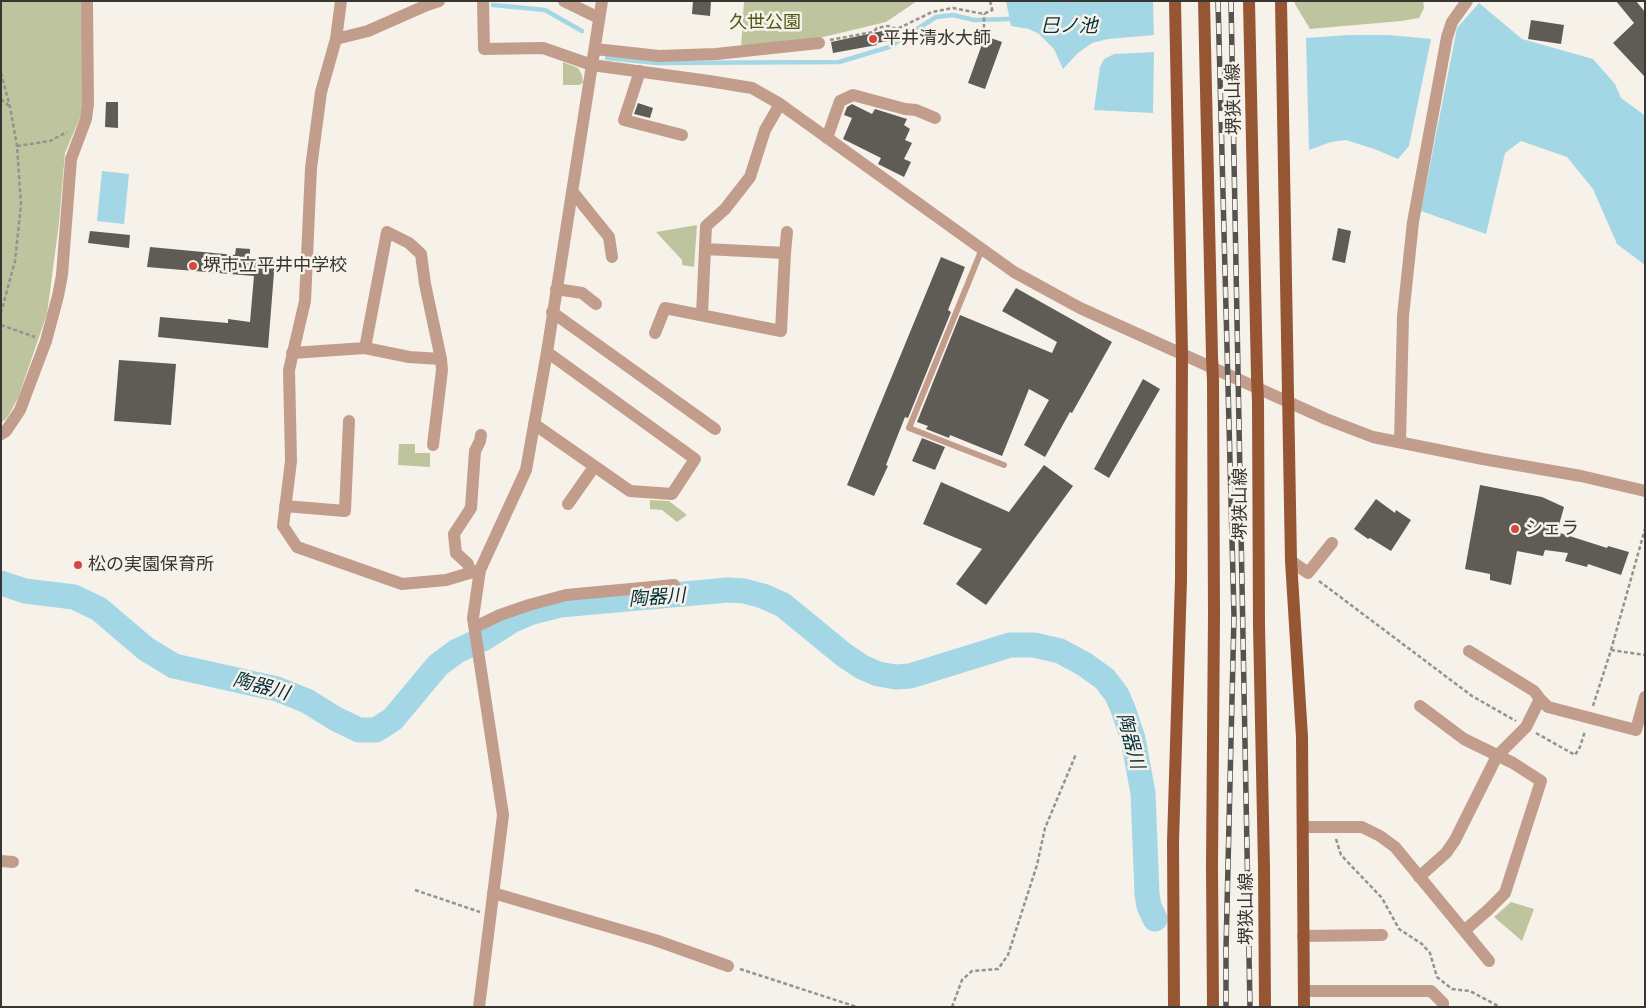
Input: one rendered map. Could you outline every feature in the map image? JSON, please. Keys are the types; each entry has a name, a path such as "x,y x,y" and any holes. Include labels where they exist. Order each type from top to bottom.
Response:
{"main road":[{"path":"1174,1007 1173,842 1181,580 1182,354 1175,1"},
{"name":"堺狭山線","path":"1204,1 1213,382 1213,1007"},
{"name":"堺狭山線","path":"1249,1 1258,376 1259,625 1265,1007"},
{"path":"1281,1 1291,561 1302,737 1304,1007"}],"street":[{"path":"1,434 6,431 20,410 53,319 62,275 71,159 86,119 88,104 86,1"},
{"path":"341,1 336,39 321,92 312,168 305,301 288,370 291,461 283,526 297,547 402,584 446,580 475,572"},
{"path":"336,39 368,31 439,1"},
{"path":"483,1 484,49 543,48 592,65 752,88 780,104 1014,272 1080,308 1326,419 1372,437 1580,476 1645,491"},
{"path":"564,1 599,18"},
{"path":"479,1007 503,814 473,618 475,572 526,470 547,352 602,1"},
{"path":"1400,442 1403,316 1412,222 1447,37 1458,7 1467,1"},
{"path":"595,49 659,56 697,55 819,42"},
{"path":"640,71 624,120 682,136"},
{"path":"827,138 840,101 853,95 905,109 916,110 935,118"},
{"path":"702,315 706,226 725,209 750,177 765,130 780,104"},
{"path":"572,191 609,237 612,257"},
{"path":"366,348 387,232 409,243 421,254 442,370 433,445"},
{"path":"655,333 664,308 781,331 787,232"},
{"path":"704,249 785,253"},
{"path":"556,289 582,293 596,304"},
{"path":"552,312 715,429"},
{"path":"292,353 366,348 409,357 441,360"},
{"path":"534,424 630,491 672,494 696,459 547,352"},
{"path":"285,506 344,511 349,421"},
{"path":"475,572 456,553 454,534 471,508 475,451 481,435"},
{"path":"568,504 594,467"},
{"path":"1291,561 1308,572 1332,543"},
{"path":"475,629 500,615 566,595 674,585"},
{"path":"1468,650 1534,691 1548,707 1636,730 1645,697"},
{"path":"1419,876 1446,853 1455,840 1497,756 1526,727 1540,699"},
{"path":"1420,706 1464,739 1541,781 1505,893 1465,930"},
{"path":"1303,827 1362,827 1380,836 1395,847 1489,961"},
{"path":"493,894 655,940 728,966"},
{"path":"1303,936 1382,935"},
{"path":"1304,991 1431,991 1442,1003 1443,1007"}],"lane":[{"path":"982,249 909,428 1004,465"}],"path":[{"path":"819,42 873,32 877,28 882,27 897,28 932,12 953,8 984,14 992,12 990,1"},
{"path":"984,14 984,28"},
{"path":"1,73 10,107 17,146 21,205 15,261 1,313"},
{"path":"1,99 10,107"},
{"path":"17,146 50,141 68,132"},
{"path":"1,325 46,341"},
{"path":"1308,572 1472,696 1575,755 1580,747 1590,718 1645,529"},
{"path":"1611,650 1645,655"},
{"path":"952,1007 962,980 972,971 998,968 1008,956 1037,865 1044,828 1076,754"},
{"path":"1331,827 1335,833 1341,855 1382,898 1399,928 1422,944 1430,953 1438,977 1452,989 1470,992 1500,1007"},
{"path":"415,890 490,916"},
{"path":"728,966 857,1007"}],"green space":[{"path":"1,1 82,1 83,97 81,115 65,153 59,223 47,314 18,398 7,418 1,423"},
{"name":"久世公園","path":"744,1 917,1 886,22 815,39 741,48"},
{"path":"1295,1 1423,1 1424,8 1419,18 1310,29"},
{"path":"563,62 578,68 582,75 583,83 579,85 563,85"},
{"path":"697,225 694,267 682,265 682,260 656,232"},
{"path":"399,444 415,444 415,453 430,453 430,467 398,465"},
{"path":"650,500 669,501 687,515 677,522 662,510 650,509"},
{"path":"1511,902 1534,909 1522,941 1494,917"}],"water":[{"name":"巳ノ池","path":"1006,1 1153,1 1154,35 1108,39 1092,43 1078,53 1063,69 1054,49 1039,34 1029,29 1011,26"},
{"path":"1479,3 1522,39 1593,59 1615,84 1621,98 1643,114 1645,119 1645,265 1617,244 1593,189 1567,157 1521,141 1505,153 1486,234 1421,211 1457,28"},
{"path":"1389,35 1431,39 1409,146 1398,159 1346,140 1331,142 1309,150 1306,38"},
{"path":"1154,52 1153,113 1094,110 1100,67 1104,59 1114,54"},
{"path":"102,171 129,174 124,224 97,221"}],"building":[{"path":"693,1 711,1 710,16 692,14"},
{"path":"1616,1 1636,1 1645,12 1645,77 1613,43 1634,23"},
{"path":"1531,20 1564,25 1561,44 1528,39"},
{"path":"887,30 889,41 833,53 831,42"},
{"path":"985,36 1002,42 985,89 968,83"},
{"path":"106,102 118,102 118,128 105,127"},
{"path":"638,103 653,108 650,118 634,114"},
{"path":"852,104 872,114 875,109 907,119 904,125 910,129 905,140 912,143 904,159 911,162 904,177 878,164 881,158 843,139 852,118 844,115 847,107"},
{"path":"1338,228 1351,231 1345,263 1332,260"},
{"path":"90,231 130,235 129,248 88,243"},
{"path":"150,247 235,255 236,248 250,249 250,257 275,260 268,348 158,337 160,317 228,323 228,319 250,322 254,276 147,267"},
{"path":"941,257 965,267 948,310 951,312 908,418 905,417 886,465 888,466 874,496 847,485"},
{"path":"1016,288 1112,342 1045,457 1024,445 1049,400 1029,389 1002,456 950,435 949,438 926,429 928,426 917,422 960,315 1052,353 1057,342 1002,311"},
{"path":"119,360 176,364 171,425 114,421"},
{"path":"1143,379 1160,389 1109,478 1094,469"},
{"path":"922,438 945,447 935,470 912,461"},
{"path":"1044,465 1073,486 986,605 956,584 982,549 923,524 941,482 1009,512"},
{"name":"シェラ","path":"1480,485 1542,497 1564,507 1557,532 1607,548 1608,546 1629,552 1621,575 1588,564 1587,567 1565,561 1568,553 1545,550 1543,556 1517,551 1511,585 1490,580 1490,574 1465,569"},
{"path":"1376,499 1395,513 1396,510 1411,520 1391,551 1354,529"}],"waterway":[{"path":"493,5 545,10 582,31"},
{"path":"607,58 657,63 839,62 889,47 936,17 953,15 974,20 1009,19"},
{"name":"陶器川","path":"1,583 25,591 74,597 99,609 146,649 174,666 277,689 307,701 336,719 359,730 376,730 393,719 438,665 457,651 483,639 513,620 532,612 560,605 728,590 744,591 763,596 783,605 844,655 862,667 878,674 896,677 910,676 1010,645 1034,645 1060,651 1084,664 1105,679 1117,695 1123,709 1133,739 1143,793 1147,894 1149,906 1155,919"}],"railway":[{"path":"1218,1 1234,616 1226,1007"},
{"path":"1231,1 1250,1007"}],"place":[{"name":"平井清水大師","path":"873,39"},
{"name":"堺市立平井中学校","path":"193,266"},
{"name":"シェラ","path":"1515,529"},
{"name":"松の実園保育所","path":"78,565"}]}
